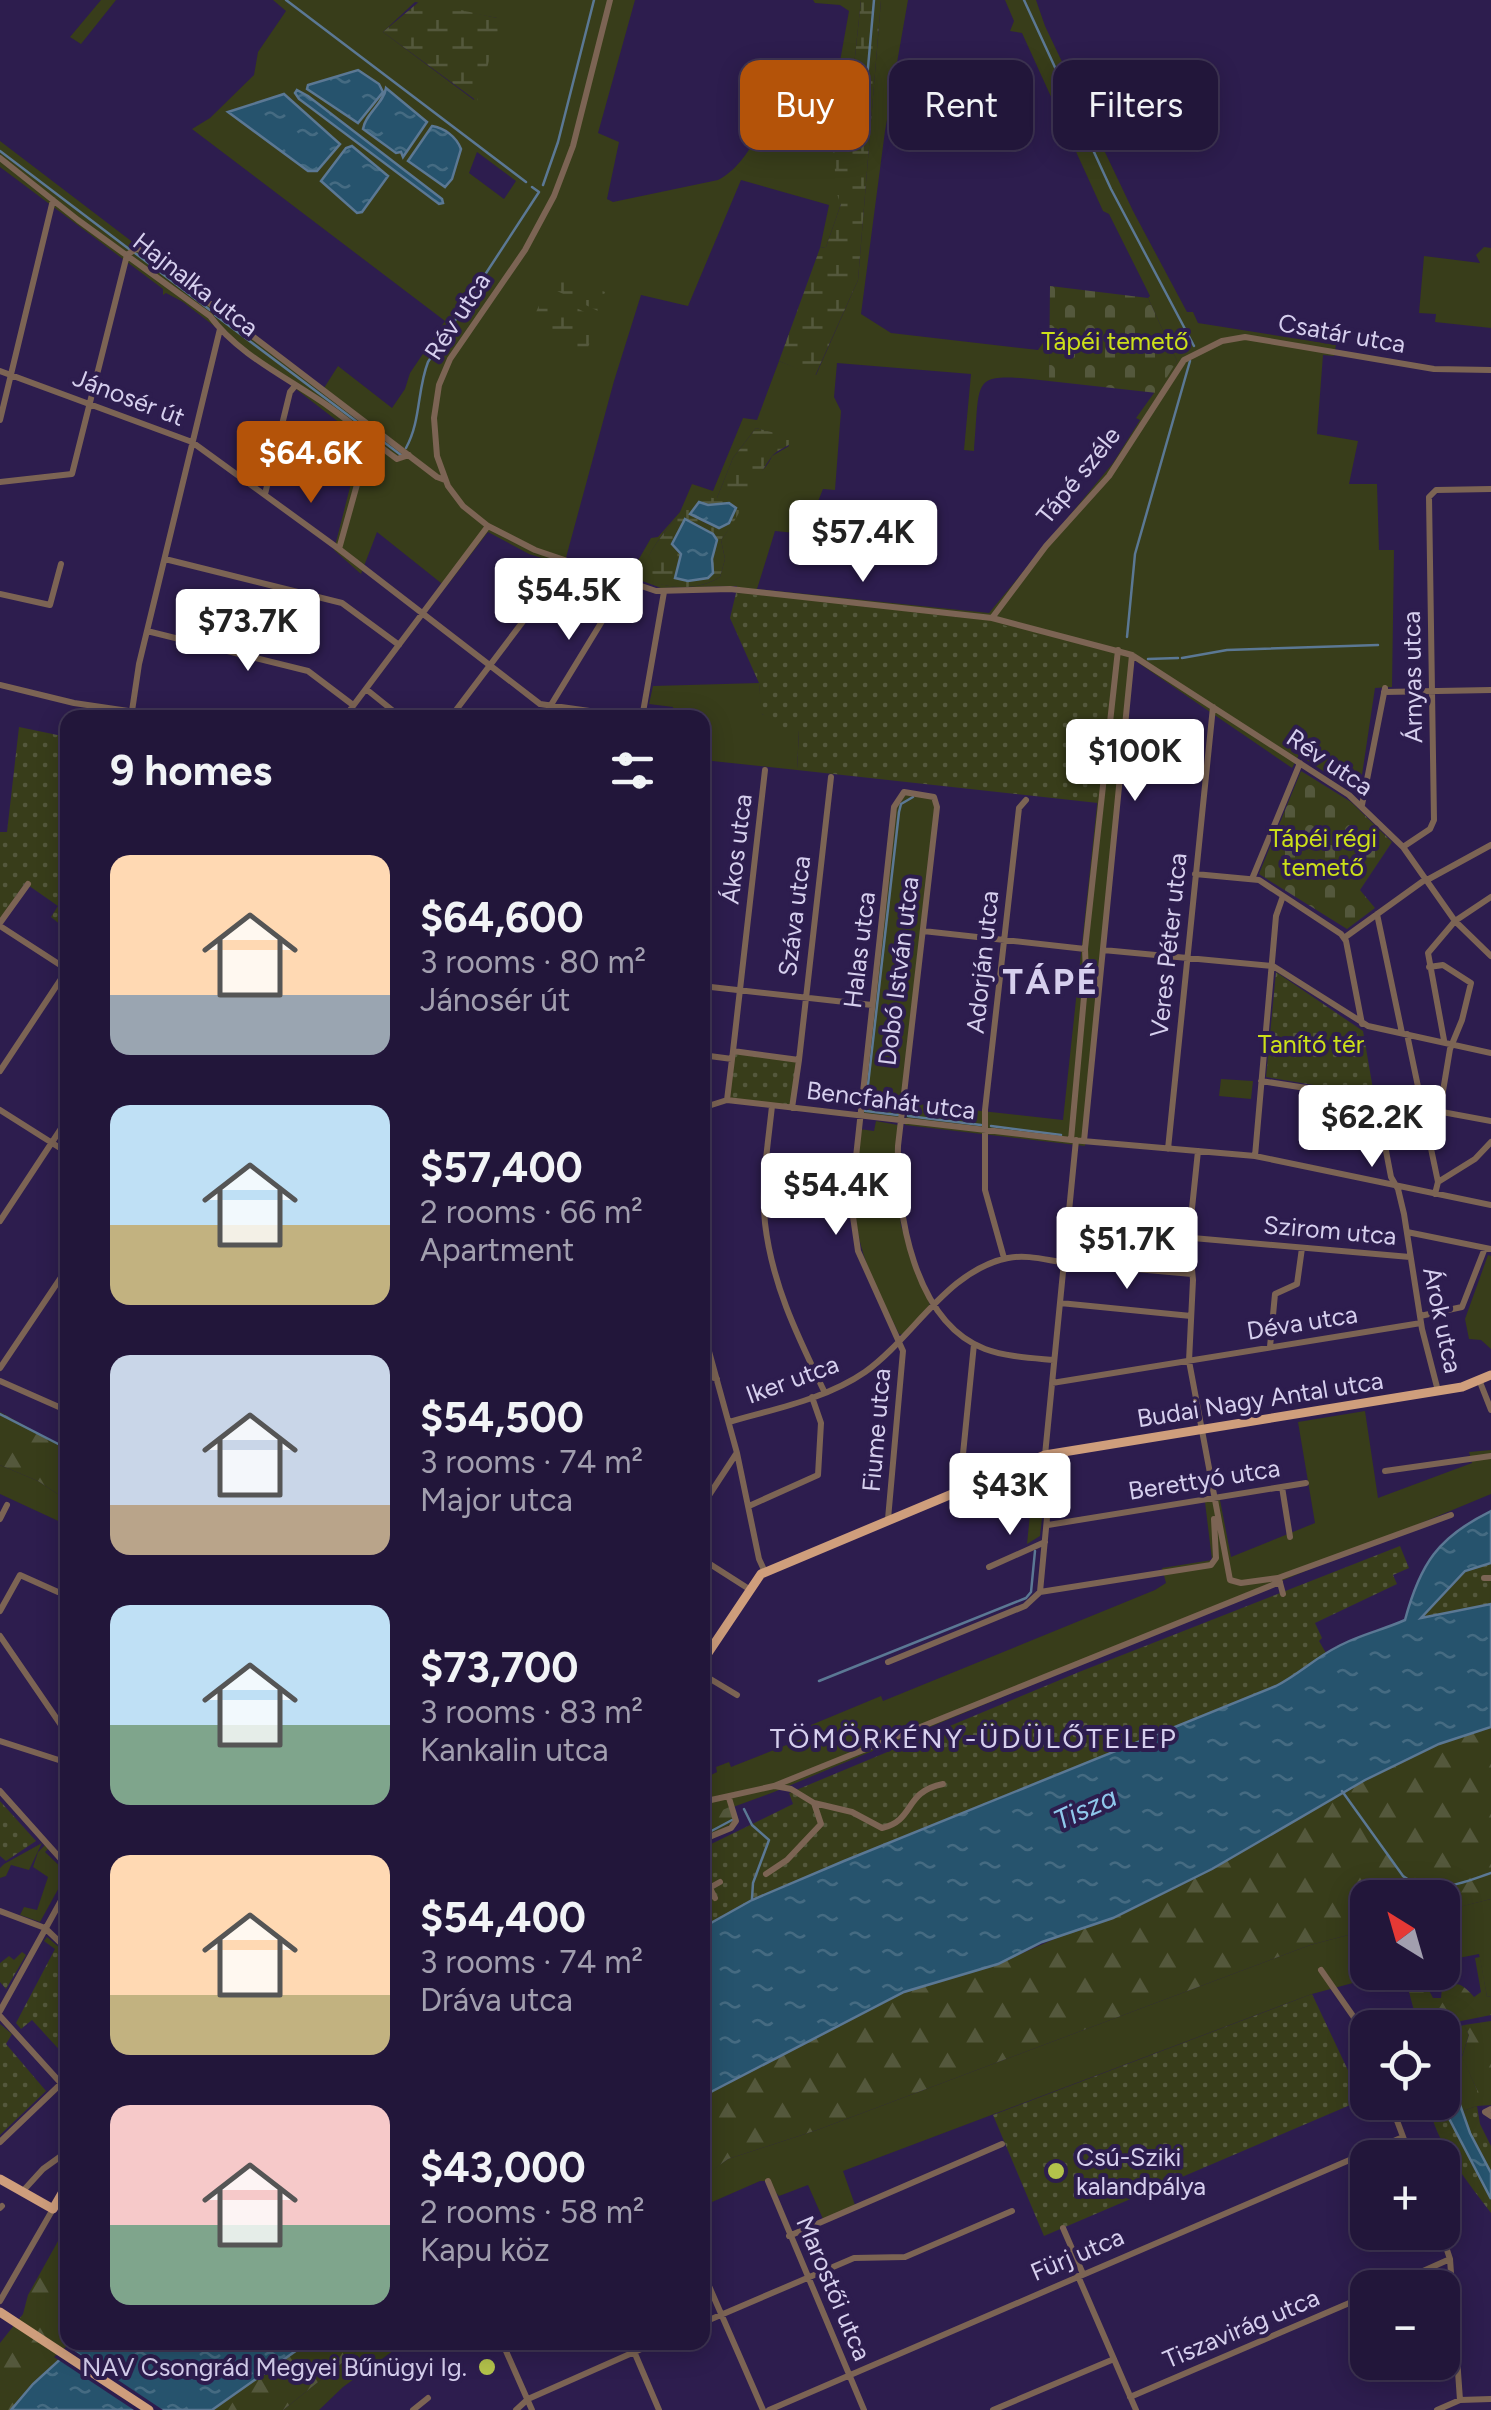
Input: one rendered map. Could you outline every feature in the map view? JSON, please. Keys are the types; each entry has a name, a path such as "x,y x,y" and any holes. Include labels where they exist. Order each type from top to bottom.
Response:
{"main road":[{"name":"Budai Nagy Antal utca","path":"762,1574 1049,1454 1438,1391 1480,1382 1491,1375"},
{"path":"710,1650 762,1574"},
{"path":"0,2179 52,2210 60,2197"},
{"path":"0,2312 148,2410"}],"street":[{"name":"Rév utca","path":"610,0 573,146 554,196 525,250 442,375 434,418 438,456 445,480 463,506 488,526 534,550 664,592 730,590 992,618 1132,655 1327,778 1362,806 1403,847 1456,922 1491,956"},
{"name":"Hajnalka utca","path":"0,158 128,255 213,313 220,330 295,386 397,458 409,455"},
{"path":"0,420 53,200"},
{"path":"0,482 72,474 128,255 137,248 213,313 445,480"},
{"path":"132,710 147,632 220,330"},
{"name":"Csatár utca","path":"1190,355 1222,340 1245,337 1434,369 1491,370"},
{"name":"Tápé széle","path":"992,618 1046,546 1109,476 1190,355"},
{"name":"Jánosér út","path":"0,371 192,442 540,704 574,710"},
{"path":"265,494 290,392 295,386"},
{"path":"339,549 370,438"},
{"name":"Árnyas utca","path":"1403,847 1430,829 1434,820 1429,497 1431,492 1491,490"},
{"path":"350,710 488,526"},
{"path":"165,560 342,603 399,646"},
{"path":"456,710 568,562"},
{"path":"0,594 50,605 61,564"},
{"path":"548,710 626,582"},
{"path":"642,710 664,592"},
{"path":"147,632 308,670 353,705"},
{"path":"1077,1140 1084,949 1118,650"},
{"path":"1040,1592 1048,1525 1054,1360 1077,1140 1103,950 1132,655"},
{"path":"0,685 126,710"},
{"path":"366,689 392,710"},
{"path":"1362,806 1384,690 1491,690"},
{"name":"Veres Péter utca","path":"1168,1148 1213,708"},
{"path":"1252,879 1300,763"},
{"name":"Ákos utca","path":"726,1100 766,770"},
{"name":"Száva utca","path":"792,1108 830,778"},
{"name":"Halas utca","path":"900,1344 868,1278 853,1232 851,1203 894,807 904,792 934,797"},
{"name":"Dobó István utca","path":"934,797 937,807 901,1122 898,1172 903,1226 934,1306 974,1344 1001,1353 1054,1360"},
{"name":"Adorján utca","path":"1004,1258 984,1190 984,1130 1019,808 1026,800"},
{"path":"1344,938 1427,880 1491,846"},
{"path":"1195,874 1252,879 1344,938 1362,1024"},
{"path":"28,884 0,925 60,965"},
{"path":"1255,1156 1276,916 1283,896"},
{"path":"1444,1040 1428,952 1456,922 1491,896"},
{"path":"1377,914 1422,1106 1438,1182 1436,1194"},
{"path":"923,931 1084,949"},
{"path":"1103,950 1273,966 1362,1024 1491,1053"},
{"path":"1429,967 1443,966 1472,983 1453,1043 1440,1109"},
{"path":"0,1071 60,981"},
{"path":"710,987 872,1006"},
{"path":"710,1054 799,1060"},
{"name":"Árok utca","path":"1261,1080 1376,1100 1438,1391"},
{"name":"Bencfahát utca","path":"710,1105 726,1100 901,1122 1255,1156 1491,1205"},
{"path":"1388,1102 1491,1121"},
{"path":"772,1106 765,1204 771,1261 782,1302 824,1393"},
{"path":"0,1110 60,1148"},
{"path":"0,1221 60,1129"},
{"path":"1438,1182 1475,1160 1491,1142"},
{"path":"1198,1151 1189,1237 1189,1361 1226,1572 1232,1582 1279,1580"},
{"name":"Szirom utca","path":"1068,1227 1410,1257"},
{"path":"1407,1232 1488,1248"},
{"path":"1270,1347 1275,1294 1297,1284 1302,1248"},
{"name":"Déva utca","path":"1052,1383 1420,1320 1462,1308 1488,1248"},
{"path":"1004,1258 1032,1257 1192,1274"},
{"name":"Iker utca","path":"729,1422 824,1393 864,1373 900,1344 934,1306 969,1276 1004,1258"},
{"path":"0,1368 60,1279"},
{"path":"1060,1303 1191,1316"},
{"name":"Fiume utca","path":"888,1519 903,1351 900,1344"},
{"path":"963,1454 974,1344"},
{"path":"710,1354 737,1453 762,1574"},
{"path":"710,1377 716,1379"},
{"path":"0,1381 60,1407"},
{"path":"1480,1382 1491,1410"},
{"path":"749,1506 818,1476 821,1424 812,1397"},
{"path":"710,1494 737,1453"},
{"path":"1386,1470 1491,1456"},
{"name":"Berettyó utca","path":"1048,1525 1306,1484"},
{"path":"1282,1487 1290,1536"},
{"path":"0,1519 7,1505"},
{"path":"888,1662 1026,1606 1040,1592 1213,1564 1216,1514"},
{"path":"710,1801 774,1786 1279,1580 1452,1515"},
{"path":"989,1567 1046,1542"},
{"path":"710,1564 749,1589"},
{"path":"0,1610 20,1575 58,1592"},
{"path":"1279,1580 1283,1594"},
{"path":"0,1636 60,1718"},
{"path":"710,1679 737,1696"},
{"path":"0,1740 60,1760"},
{"path":"774,1786 852,1812 882,1828 898,1822 920,1791 943,1784"},
{"path":"0,1791 60,1859"},
{"path":"710,1837 736,1822 729,1798"},
{"path":"766,1874 787,1860 821,1824 814,1802"},
{"path":"710,1888 720,1882"},
{"path":"710,1894 715,1898"},
{"path":"60,1903 0,2014 60,2076"},
{"path":"0,1911 46,1928 60,1942"},
{"path":"1321,1970 1350,2012"},
{"path":"0,2142 60,2084"},
{"path":"1491,2108 1485,2112 1491,2116"},
{"path":"1397,2120 1404,2140"},
{"name":"Fürj utca","path":"766,2410 1403,2137"},
{"path":"789,2236 1002,2144"},
{"path":"22,2192 60,2156"},
{"name":"Marostői utca","path":"768,2182 864,2410"},
{"path":"0,2300 52,2210"},
{"path":"710,2320 854,2258 905,2257 1012,2211"},
{"path":"1063,2228 1136,2410"},
{"path":"1447,2250 1460,2400"},
{"path":"1424,2270 1450,2258"},
{"path":"710,2288 766,2410"},
{"name":"Tiszavirág utca","path":"1130,2397 1350,2303"},
{"path":"506,2350 532,2410"},
{"path":"516,2410 528,2399 639,2350"},
{"path":"634,2352 659,2410"},
{"path":"992,2410 1114,2359"},
{"path":"412,2410 428,2398"},
{"path":"1436,2410 1460,2400 1491,2399"}],"green space":[{"path":"101,0 116,0 81,44 70,37"},
{"path":"273,0 635,0 598,133 619,142 607,199 613,202 718,180 749,150 838,150 841,204 826,247 820,248 829,205 741,180 688,306 641,295 564,565 529,554 488,532 446,587 377,532 361,574 334,550 362,440 183,302 163,295 163,289 0,167 0,141 324,388 338,366 392,408 445,321 192,129 210,118 254,75 258,52 286,11","holes":["415,2 497,18 474,100 383,32","477,152 516,181 504,199 469,173"]},
{"path":"813,0 861,0 855,60 840,60 849,11 840,5"},
{"path":"861,0 881,0 869,146 869,60 855,60"},
{"path":"881,0 908,0 897,60 889,60 889,108 861,314 891,333 1038,350 1050,333 1049,381 1004,377 984,384 979,393 974,451 964,450 971,374 837,363 834,397 841,411 835,490 823,489 805,534 775,531 757,589 989,613 1113,463 1140,420 1136,418 1177,361 1150,296 1109,214 1103,211 1075,150 1104,150 1187,312 1193,312 1198,323 1336,345 1334,356 1323,355 1317,434 1358,441 1349,484 1377,484 1379,550 1394,550 1392,687 1375,688 1362,775 1344,783 1299,755 1292,768 1134,660 1085,1146 905,1125 909,1103 1063,1120 1113,657 736,593 737,586 661,588 629,576 651,538 658,537 680,512 692,484 713,491 743,418 757,420 779,361 816,375 858,280","holes":["756,428 786,437 789,446 772,456 755,478 721,540 725,559 720,577 701,585 680,587 641,576 652,551 670,526 692,506 717,498 733,458"]},
{"path":"1005,0 1036,0 1061,60 1053,60 1053,101 1022,33 1010,31 1014,21"},
{"path":"420,1 497,18 498,31 477,101 383,32"},
{"path":"836,150 869,150 858,280 815,376 779,361 820,248 826,247 841,204 835,177"},
{"path":"1484,247 1491,248 1491,328 1435,322 1436,314 1419,313 1424,256 1480,263 1476,255"},
{"path":"560,270 605,292 598,311 551,288"},
{"name":"Tápéi temető","path":"1050,286 1148,298 1177,361 1157,393 1049,381"},
{"path":"545,292 600,320 584,356 537,330 533,319"},
{"path":"756,428 793,438 793,442 772,456 721,540 725,559 720,577 701,585 680,587 641,577 655,545 682,512 700,499 717,498 733,458","holes":["729,503 719,528 703,522 708,505","716,547 713,573 675,578 681,554"]},
{"path":"736,593 989,621 1114,657 1098,803 797,770 799,731 782,729 761,713 759,683 730,618"},
{"path":"759,683 762,714 799,730 797,770 710,761 710,710 673,710 649,704 653,686"},
{"path":"19,727 60,736 60,924 51,917 58,906 25,883 0,919 0,832 7,832"},
{"name":"Tápéi régi temető","path":"1301,771 1351,802 1392,842 1360,890 1375,908 1347,929 1259,874"},
{"path":"903,794 929,797 935,802 899,1118 861,1113 895,807"},
{"name":"Tanító tér","path":"1276,972 1363,1031 1374,1095 1266,1077"},
{"path":"733,1051 799,1060 792,1108 727,1100"},
{"path":"1221,1079 1253,1081 1251,1099 1219,1096"},
{"path":"876,1121 898,1125 895,1174 901,1226 930,1305 903,1335 899,1334 872,1277 856,1222 855,1178 879,1180 880,1155 856,1153 859,1129 874,1131"},
{"path":"1488,1255 1491,1349 1481,1340 1469,1339 1465,1319"},
{"path":"1365,1411 1378,1498 1472,1463 1469,1452 1491,1450 1491,1494 710,1815 710,1776 717,1772 716,1767 729,1762 731,1767 814,1734 811,1725 881,1696 883,1701 1155,1590 1166,1583 1162,1568 1212,1560 1205,1502 1220,1500 1231,1557 1315,1523 1298,1422"},
{"path":"0,1412 60,1445 60,1495 38,1481 0,1465"},
{"path":"1044,1461 1048,1465 1040,1536 1027,1544 1035,1464"},
{"path":"0,1465 60,1495 60,1522 0,1494"},
{"path":"1400,1546 1409,1568 1393,1575 1397,1584 1315,1623 1326,1653 1298,1675 844,1861 752,1900 710,1924 710,1845 793,1804 789,1793 1079,1672"},
{"path":"1491,1563 1491,1604 1420,1619 1466,1571"},
{"path":"1491,1727 1491,1899 1460,1907 1460,1880 1350,1880 1350,1934 1310,1945 817,2130 728,2159 710,2172 710,2092 904,1992 998,1964 1212,1869 1365,1780 1439,1744"},
{"path":"0,1801 36,1841 6,1861 0,1856"},
{"path":"732,1806 735,1818 710,1835 710,1815"},
{"path":"42,1843 29,1870 11,1865 6,1876 0,1878 4,1864"},
{"path":"45,1845 45,1852 60,1866 60,1886 40,1922 20,1915 24,1907 37,1910 48,1877 33,1867"},
{"path":"1491,1899 1491,1996 1487,1997 1479,1954 1460,1958 1460,1907"},
{"path":"1350,1934 1350,1984 1312,1994 843,2171 855,2205 823,2219 808,2185 779,2196 765,2181 760,2181 710,2203 710,2171 728,2159 817,2130 1310,1945"},
{"path":"47,1937 60,1948 60,2050 32,2020 21,2029 16,2023 55,1949 44,1941"},
{"path":"22,1952 26,1955 6,1989 0,1982 0,1963 9,1956 14,1960"},
{"path":"1480,1957 1487,1997 1491,1996 1491,2015 1460,2021 1460,2010 1414,2010 1409,1990 1429,1990 1433,1998 1441,1998 1442,1990 1460,1990 1460,1985 1474,1997 1481,1992 1475,1958"},
{"path":"1312,1994 1350,2075 1350,2105 1044,2236 993,2115"},
{"path":"1491,2021 1491,2105 1477,2106 1477,2090 1462,2057 1469,2035 1464,2025"},
{"path":"0,2024 12,2034 6,2044 46,2091 0,2135"},
{"path":"1464,2025 1469,2035 1462,2056 1477,2090 1477,2106 1463,2111 1460,2104 1460,2026"},
{"path":"1477,2106 1480,2124 1491,2146 1491,2173 1463,2111"},
{"path":"1433,2120 1450,2120 1491,2199 1491,2213 1460,2170 1460,2140 1442,2140"},
{"path":"60,2238 60,2350 70,2350 11,2410 0,2410 0,2343 23,2314 28,2295"},
{"path":"297,2350 358,2350 283,2410 212,2410"},
{"path":"358,2350 394,2350 343,2387 319,2410 283,2410"}],"water":[{"path":"358,70 379,84 383,92 358,123 307,89 308,85"},
{"path":"386,88 427,122 403,157 363,129"},
{"path":"297,90 443,203 439,204 299,99"},
{"path":"284,94 340,144 317,171 308,171 228,112"},
{"path":"432,126 449,133 461,149 452,179 445,187 408,161"},
{"path":"352,146 388,176 362,212 357,213 321,181 346,148"},
{"path":"699,502 729,503 736,508 729,523 719,528 690,514"},
{"path":"685,519 717,540 713,573 708,578 675,578 681,554 672,544"},
{"name":"Tisza","path":"1491,1511 1491,1563 1465,1571 1421,1618 1491,1604 1491,1727 1439,1744 1365,1780 1212,1869 1113,1918 1042,1942 998,1964 904,1992 710,2092 710,1924 752,1900 844,1861 1276,1686 1345,1643 1405,1620 1417,1583 1434,1554"},
{"path":"1460,2105 1491,2173 1491,2199 1450,2120 1460,2120"},
{"path":"70,2350 297,2350 212,2410 11,2410"}],"pier":[{"path":"62,2350 73,2350 163,2410 134,2410 54,2357"}],"waterway":[{"path":"286,0 526,182"},
{"path":"543,185 558,142 594,0"},
{"path":"834,151 839,131 863,124 874,0"},
{"path":"1024,0 1111,189 1194,346"},
{"path":"0,151 129,249"},
{"path":"406,448 428,362 539,192 532,187"},
{"path":"135,253 210,310"},
{"path":"215,315 401,455"},
{"path":"1127,637 1135,554 1190,361"},
{"path":"1182,658 1227,650 1378,645"},
{"path":"1148,659 1178,658"},
{"path":"865,1111 899,812 901,804 913,797"},
{"path":"866,1111 898,1115"},
{"path":"908,1116 981,1125"},
{"path":"991,1126 1061,1135"},
{"path":"0,1414 60,1445"},
{"path":"819,1681 1026,1598 1031,1592 1035,1551"},
{"path":"1342,1791 1403,1876 1413,1883 1446,1886 1491,1873"},
{"path":"744,1809 752,1825 769,1840 753,1883 752,1899"},
{"path":"710,1832 732,1820"}],"place":[{"name":"Csú-Sziki kalandpálya","path":"1056,2171"},
{"name":"NAV Csongrád Megyei Bűnügyi Ig.","path":"487,2367"}],"district":[{"name":"TÁPÉ","path":"1051,982"},
{"name":"TÖMÖRKÉNY-ÜDÜLŐTELEP","path":"974,1738"}]}
